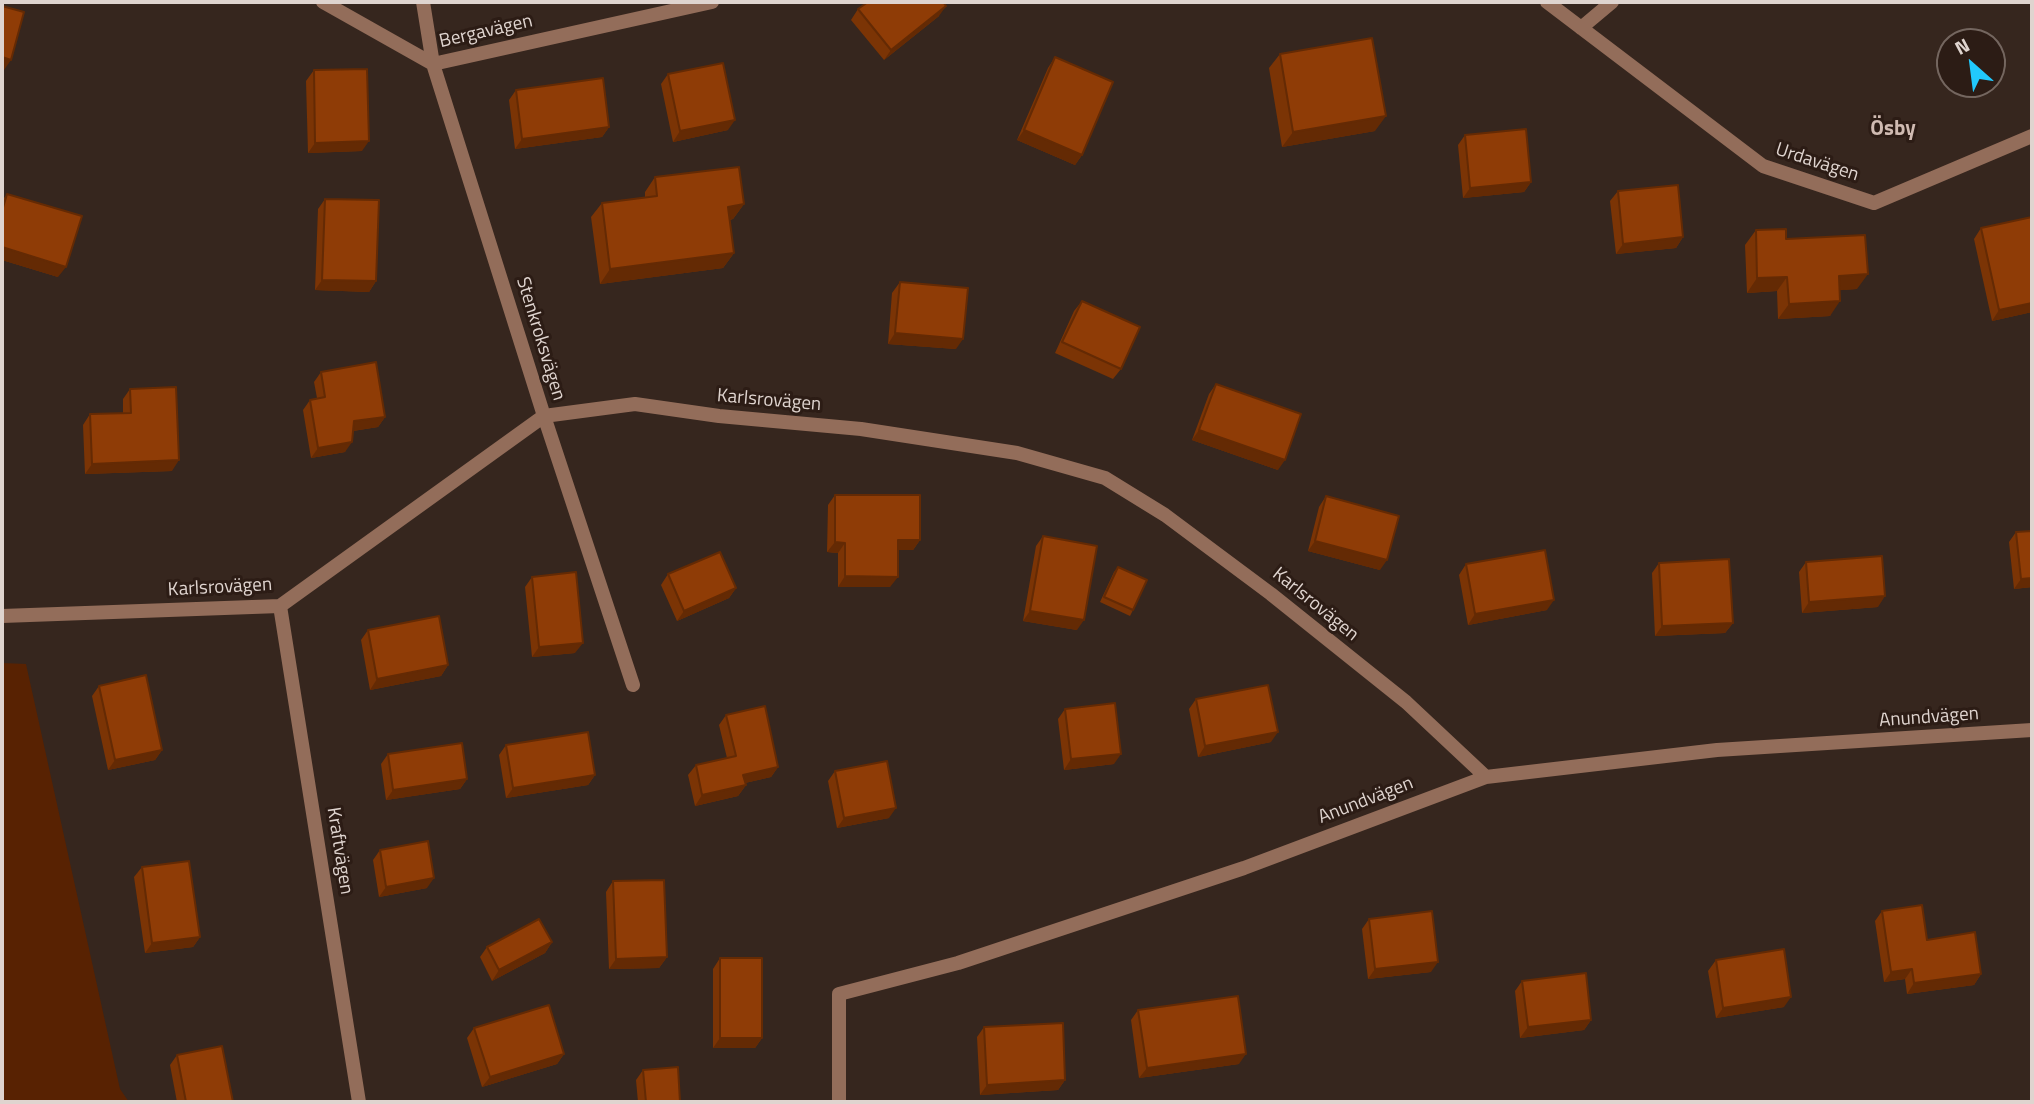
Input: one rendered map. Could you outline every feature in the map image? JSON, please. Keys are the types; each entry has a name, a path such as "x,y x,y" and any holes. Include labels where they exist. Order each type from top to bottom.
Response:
{"street":[{"name":"Bergavägen","path":"323,2 433,64 712,2"},
{"name":"Stenkroksvägen","path":"423,2 433,64 544,416 633,685"},
{"name":"Urdavägen","path":"1548,2 1763,166 1874,202 2032,136"},
{"path":"1581,28 1612,2"},
{"name":"Karlsrovägen","path":"2,616 281,606 544,416 635,404 719,416 861,429 1017,453 1105,478 1165,515 1271,594 1406,702 1486,777"},
{"name":"Kraftvägen","path":"281,606 359,1102"},
{"name":"Anundvägen","path":"839,1102 839,995 958,963 1244,868 1486,777 1717,750 2032,730"}],"shaded area":[{"path":"2,663 26,664 120,1089 129,1102 2,1102"}],"building":[{"path":"868,2 943,2 946,6 891,50 858,9"},
{"path":"2,6 24,12 11,60 2,57"},
{"path":"1372,38 1386,116 1293,132 1280,54"},
{"path":"1055,57 1113,82 1082,155 1024,130"},
{"path":"723,63 735,120 680,131 668,74"},
{"path":"367,69 369,141 315,143 314,70"},
{"path":"603,78 609,127 522,139 516,90"},
{"path":"1526,129 1531,182 1470,188 1465,135"},
{"path":"739,167 744,204 728,207 734,253 610,269 602,203 657,196 655,177"},
{"path":"1678,185 1683,237 1623,244 1618,191"},
{"path":"7,194 82,216 66,267 2,247 2,211"},
{"path":"325,199 379,200 376,281 322,280"},
{"path":"2032,217 2032,303 1999,310 1981,228"},
{"path":"1786,229 1786,239 1865,235 1868,274 1839,276 1840,301 1789,304 1787,277 1757,278 1756,230"},
{"path":"900,282 968,288 963,339 895,333"},
{"path":"1082,301 1140,327 1121,369 1062,342"},
{"path":"376,362 385,417 354,421 352,442 318,448 310,400 325,397 321,372"},
{"path":"1216,384 1301,414 1285,460 1199,430"},
{"path":"176,387 179,460 92,464 90,414 131,413 130,389"},
{"path":"835,495 920,495 920,540 898,540 898,577 845,576 845,543 835,542"},
{"path":"1326,496 1399,516 1387,560 1315,541"},
{"path":"2032,531 2032,578 2021,579 2016,532"},
{"path":"1043,536 1097,546 1084,620 1030,611"},
{"path":"1545,550 1554,600 1475,614 1466,564"},
{"path":"720,552 736,588 684,611 668,574"},
{"path":"1882,556 1885,596 1809,602 1806,562"},
{"path":"1729,559 1733,623 1662,626 1659,563"},
{"path":"1118,567 1147,580 1133,610 1104,597"},
{"path":"576,572 583,643 539,647 532,577"},
{"path":"439,616 448,665 377,679 368,630"},
{"path":"146,675 162,750 115,760 99,686"},
{"path":"1268,685 1278,732 1205,746 1196,699"},
{"path":"1115,703 1121,754 1071,759 1065,709"},
{"path":"765,706 778,767 743,775 746,785 702,795 696,765 736,756 726,715"},
{"path":"588,732 595,775 513,788 506,745"},
{"path":"462,743 467,779 393,790 388,754"},
{"path":"887,761 896,808 844,818 835,771"},
{"path":"428,841 434,878 386,887 380,850"},
{"path":"189,861 200,937 152,943 142,867"},
{"path":"664,880 667,957 616,959 613,881"},
{"path":"1922,905 1927,940 1975,932 1981,974 1914,983 1912,969 1891,972 1882,911"},
{"path":"1432,911 1438,962 1375,969 1369,919"},
{"path":"539,919 552,942 499,970 487,947"},
{"path":"1784,949 1791,997 1723,1008 1716,960"},
{"path":"720,958 762,958 762,1038 720,1038"},
{"path":"1586,973 1591,1020 1528,1027 1522,981"},
{"path":"1238,996 1246,1054 1147,1068 1138,1010"},
{"path":"549,1005 564,1054 490,1077 474,1028"},
{"path":"1063,1023 1065,1080 987,1085 984,1027"},
{"path":"222,1046 233,1102 186,1102 177,1055"},
{"path":"678,1067 680,1102 646,1102 643,1070"}],"district":[{"name":"Ösby","path":"1893,130"}]}
